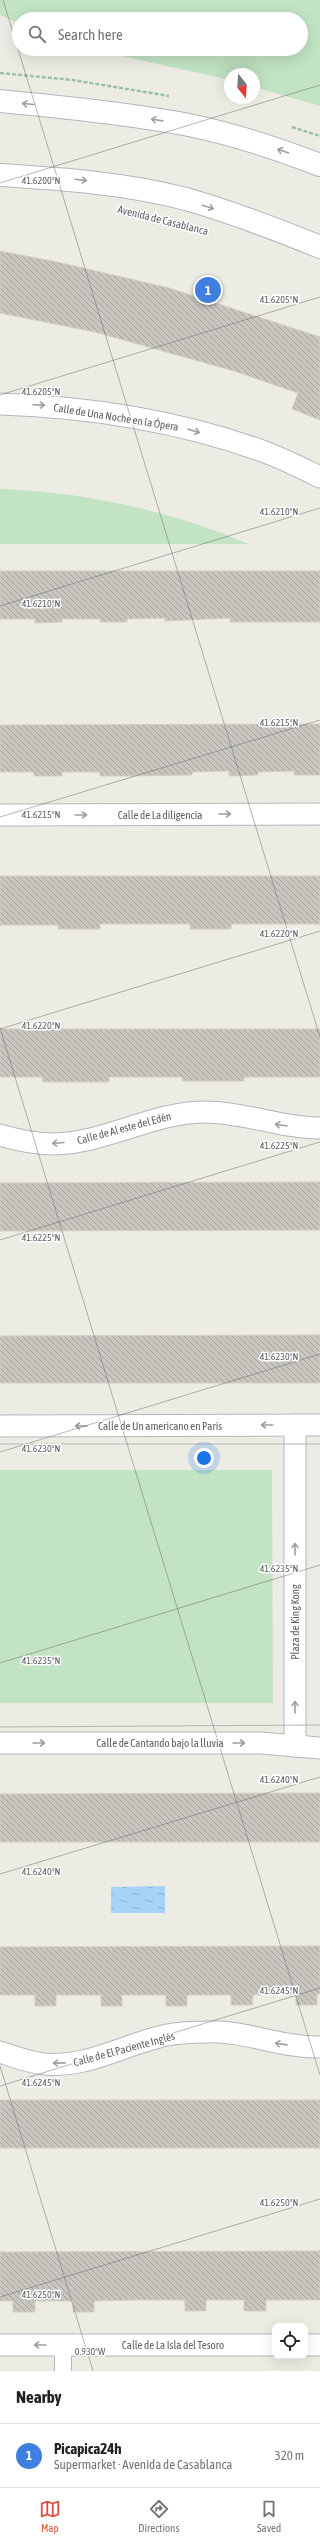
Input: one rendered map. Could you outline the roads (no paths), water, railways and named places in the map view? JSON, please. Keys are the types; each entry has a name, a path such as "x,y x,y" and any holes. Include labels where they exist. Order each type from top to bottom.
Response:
{"main road":[{"path":"0,101 79,109 184,124 280,150 320,165"},
{"name":"Avenida de Casablanca","path":"0,175 80,180 185,199 274,228 320,247"}],"street":[{"name":"Calle de Una Noche en la Ópera","path":"0,404 62,406 167,423 265,452 320,477"},
{"name":"Calle de La diligencia","path":"0,815 320,814"},
{"name":"Calle de Al este del Edén","path":"0,1135 34,1143 54,1144 78,1141 154,1119 206,1112 283,1126 320,1128"},
{"name":"Plaza de King Kong","path":"294,1746 296,1425"},
{"name":"Calle de Un americano en París","path":"0,1426 320,1425"},
{"name":"Calle de Cantando bajo la lluvia","path":"0,1743 261,1743 320,1748"},
{"name":"Calle de El Paciente Inglés","path":"0,2052 38,2064 76,2063 167,2035 208,2032 244,2035 271,2042 306,2047 320,2047"},
{"name":"Calle de La Isla del Tesoro","path":"0,2345 272,2345"},
{"path":"62,2345 63,2371"},
{"path":"308,2345 320,2345"}],"water":[{"path":"165,1886 165,1913 111,1913 111,1887"}],"tram line":[{"path":"0,1444 320,1444"},
{"path":"0,1727 320,1725"}],"place":[{"name":"Picapica24h","path":"208,290"}]}
